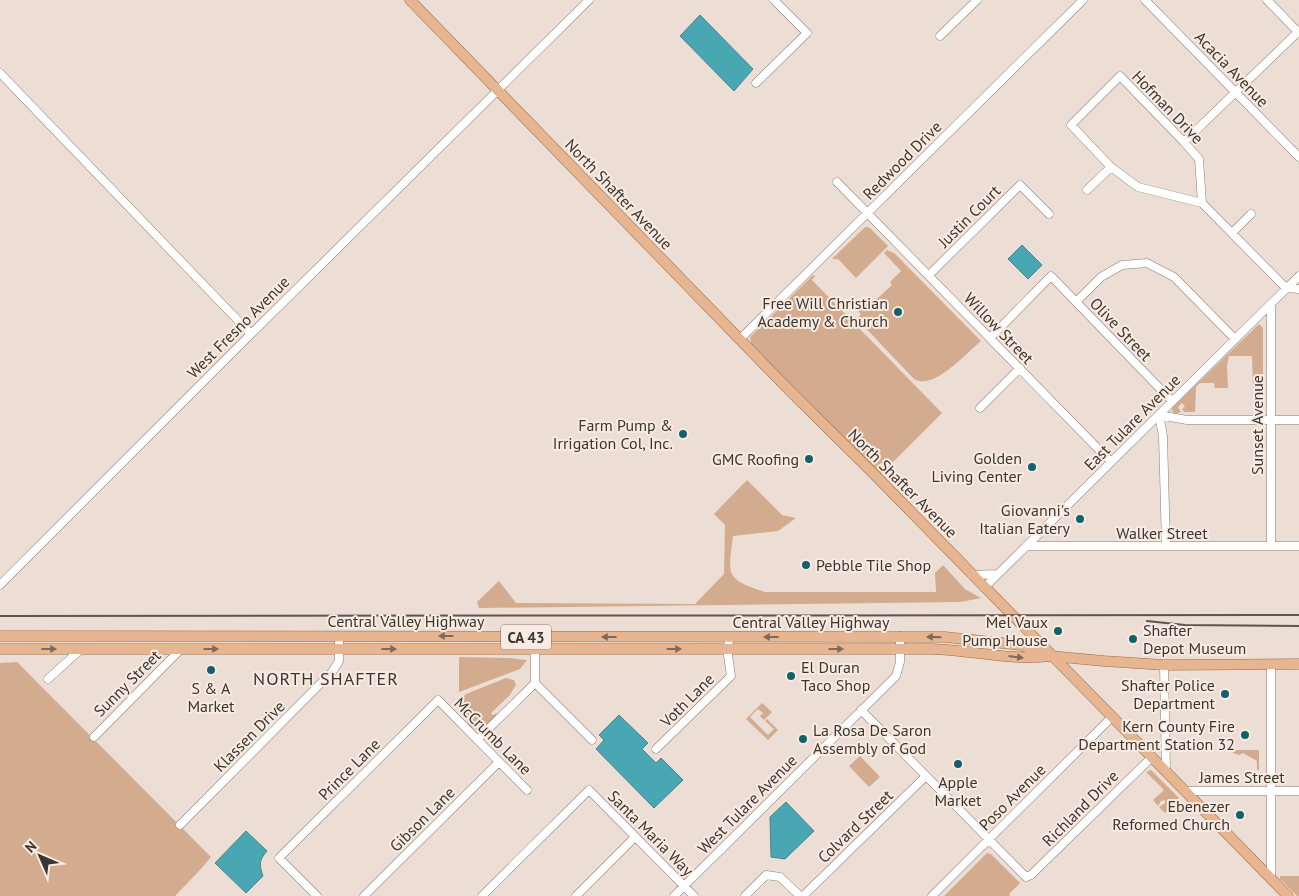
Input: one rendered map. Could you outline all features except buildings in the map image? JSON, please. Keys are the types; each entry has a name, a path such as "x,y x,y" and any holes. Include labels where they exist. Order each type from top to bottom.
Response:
{"main road":[{"name":"North Shafter Avenue","path":"410,0 740,340 1288,896"},
{"name":"Central Valley Highway","path":"0,636 900,636 963,638 1021,645 1050,656"},
{"name":"Central Valley Highway","path":"0,649 900,649 962,650 1030,659 1050,656 1164,664 1299,664"}],"street":[{"name":"West Fresno Avenue","path":"1,582 589,0"},
{"path":"756,83 807,33 774,0"},
{"path":"940,36 977,0"},
{"name":"Redwood Drive","path":"740,340 1083,0"},
{"name":"Acacia Avenue","path":"1146,0 1299,157"},
{"path":"1184,142 1299,32 1267,0"},
{"path":"0,73 251,334"},
{"name":"Hofman Drive","path":"1120,76 1199,159 1202,203 1138,187 1111,167 1071,125 1120,76"},
{"path":"1087,190 1111,167"},
{"name":"Willow Street","path":"837,182 1111,462"},
{"name":"Justin Court","path":"929,276 1020,185 1050,214"},
{"path":"1202,203 1286,288 1299,289"},
{"path":"1232,233 1251,214"},
{"path":"1076,302 1101,277 1122,265 1147,263 1174,277 1235,339"},
{"name":"Olive Street","path":"990,338 1051,276 1172,401"},
{"name":"East Tulare Avenue","path":"984,588 1299,276"},
{"name":"Sunset Avenue","path":"1271,304 1271,546"},
{"path":"980,408 1020,368"},
{"path":"1166,546 1164,436 1159,415 1187,420 1299,420"},
{"name":"Walker Street","path":"1026,546 1299,546"},
{"path":"972,575 998,574"},
{"name":"Klassen Drive","path":"180,825 332,672 339,661 339,636"},
{"name":"West Tulare Avenue","path":"674,896 896,676 899,668 900,636"},
{"path":"535,637 535,683 592,740"},
{"name":"Voth Lane","path":"656,749 731,676 728,649 729,637"},
{"path":"48,679 81,649"},
{"name":"Sunny Street","path":"94,737 181,649"},
{"path":"1164,664 1166,771"},
{"path":"1271,664 1271,879"},
{"path":"477,740 535,683"},
{"name":"McCrumb Lane","path":"438,700 527,790"},
{"name":"Prince Lane","path":"317,896 279,858 438,700"},
{"path":"861,710 989,840"},
{"name":"Poso Avenue","path":"932,896 1112,717"},
{"name":"Richland Drive","path":"989,840 1026,877 1031,875 1152,757"},
{"name":"Gibson Lane","path":"364,896 499,762"},
{"name":"Colvard Street","path":"801,896 926,776"},
{"name":"Santa Maria Way","path":"482,896 589,790 694,896"},
{"name":"James Street","path":"1185,791 1299,791"},
{"path":"576,896 635,837"},
{"path":"745,896 766,876 780,877 801,896"}],"shaded area":[{"path":"866,227 870,228 888,246 856,278 838,259 832,259"},
{"path":"887,250 894,253 981,341 949,369 931,380 922,381 914,379 857,319 861,314 855,308 865,299 869,303 866,309 892,285 890,282 901,271 884,253"},
{"path":"813,275 815,276 812,280 942,413 887,468 881,463 876,467 882,473 879,475 752,347 750,337"},
{"path":"1259,324 1263,328 1263,388 1253,388 1252,356 1229,356 1227,366 1228,388 1215,388 1214,383 1200,383 1196,387 1195,412 1184,412 1182,409 1185,406 1182,403 1178,407 1181,412 1173,413 1172,408"},
{"path":"747,480 782,515 796,518 778,531 733,536 730,568 736,579 742,583 765,592 936,592 935,573 943,565 965,589 981,598 960,602 479,608 477,602 499,581 516,603 695,604 724,574 725,525 714,514"},
{"path":"459,657 527,660 520,669 459,692"},
{"path":"17,662 211,857 175,896 0,896 0,663"},
{"path":"506,678 514,680 516,685 509,696 491,713 493,715 497,713 494,719 478,730 469,727 462,701 463,697 466,694"},
{"path":"762,703 772,712 764,720 760,716 763,713 758,709 750,717 768,735 774,729 765,721 767,719 778,730 768,740 746,719"},
{"path":"1233,750 1259,750 1259,770 1257,770 1257,761 1243,753 1239,755 1233,753"},
{"path":"860,756 880,777 869,787 849,766"},
{"path":"1151,770 1179,798 1165,813 1159,807 1165,803 1165,800 1161,801 1158,806 1153,800 1164,790 1146,772"},
{"path":"987,853 991,854 1020,883 1009,894 1010,896 944,896"},
{"path":"1280,876 1299,876 1299,896 1280,879"}],"water":[{"path":"700,15 753,69 734,91 680,36"},
{"path":"1022,245 1042,265 1028,279 1008,259"},
{"path":"619,715 648,743 642,749 656,763 661,758 683,780 654,808 596,749 604,740 599,735"},
{"path":"786,802 814,831 785,859 771,857 770,817"},
{"path":"246,831 267,851 260,863 263,876 246,893 215,863"}],"railway":[{"path":"0,616 1299,615"},
{"path":"1147,621 1185,625 1299,626"}],"place":[{"name":"Free Will Christian Academy & Church","path":"898,312"},
{"name":"Farm Pump & Irrigation Col, Inc.","path":"683,434"},
{"name":"GMC Roofing","path":"809,459"},
{"name":"Golden Living Center","path":"1032,467"},
{"name":"Giovanni's Italian Eatery","path":"1080,519"},
{"name":"Pebble Tile Shop","path":"806,565"},
{"name":"Mel Vaux Pump House","path":"1058,631"},
{"name":"Shafter Depot Museum","path":"1133,639"},
{"name":"S & A Market","path":"211,670"},
{"name":"El Duran Taco Shop","path":"791,676"},
{"name":"Shafter Police Department","path":"1225,694"},
{"name":"Kern County Fire Department Station 32","path":"1245,735"},
{"name":"La Rosa De Saron Assembly of God","path":"803,739"},
{"name":"Apple Market","path":"958,764"},
{"name":"Ebenezer Reformed Church","path":"1240,815"}],"district":[{"name":"NORTH SHAFTER","path":"326,678"}]}
